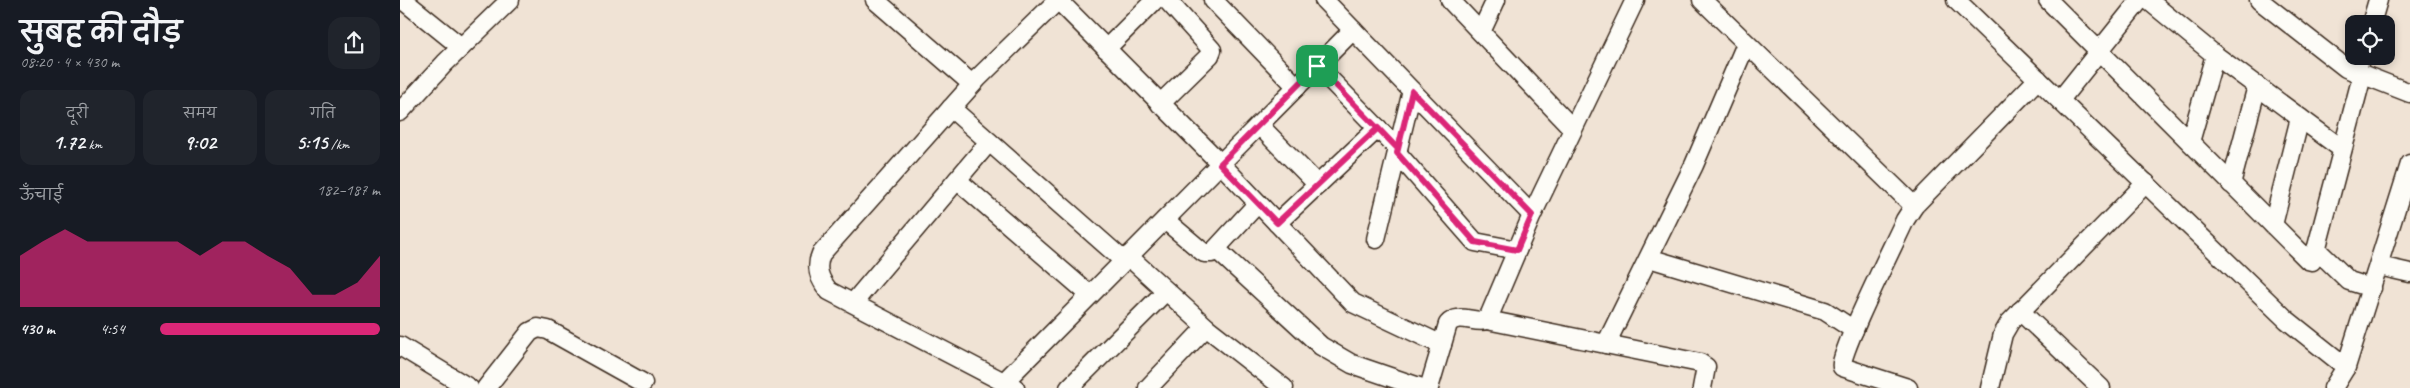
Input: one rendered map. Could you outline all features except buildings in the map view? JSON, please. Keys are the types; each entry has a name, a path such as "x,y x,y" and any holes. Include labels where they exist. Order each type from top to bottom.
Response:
{"street":[{"path":"403,0 461,48"},
{"path":"400,112 510,0"},
{"path":"875,0 972,84"},
{"path":"1353,30 1220,164 1165,220 1126,258 1090,295 1010,385 829,290 818,270 821,254 972,84 1058,0 1160,104 1220,164 1258,203 1353,304 1442,345"},
{"path":"1106,49 1155,0"},
{"path":"1160,104 1210,55 1212,50 1167,0"},
{"path":"1213,0 1297,87"},
{"path":"1324,0 1532,215"},
{"path":"1450,0 1573,129"},
{"path":"1481,32 1496,0"},
{"path":"1487,320 1532,215 1635,0"},
{"path":"1702,0 1914,206"},
{"path":"1956,0 2287,320 2346,367"},
{"path":"2048,0 2308,260 2312,261 2342,150 2360,65"},
{"path":"2060,100 2140,0"},
{"path":"2148,0 2215,55 2342,150"},
{"path":"2259,0 2346,68 2410,93"},
{"path":"2374,15 2378,0"},
{"path":"1606,344 1694,165 1746,44"},
{"path":"2190,142 2215,55"},
{"path":"1317,66 1378,128 1475,242 1517,250"},
{"path":"1908,388 1842,367 1841,360 1905,220 1914,206 2038,79"},
{"path":"2232,184 2257,86"},
{"path":"1376,239 1412,91"},
{"path":"951,108 1206,327 1284,388"},
{"path":"2273,225 2300,118"},
{"path":"1259,125 1318,185"},
{"path":"1277,223 1378,128"},
{"path":"853,303 989,142"},
{"path":"2333,388 2346,367 2410,164"},
{"path":"957,180 1090,295"},
{"path":"1990,388 2003,334 2020,311 2146,183"},
{"path":"1165,220 1208,255 1258,203"},
{"path":"1216,248 1321,346 1352,364 1422,388"},
{"path":"2316,249 2349,281 2372,288"},
{"path":"1649,258 1825,311 1854,330"},
{"path":"2379,266 2410,272"},
{"path":"1069,388 1166,291"},
{"path":"2020,311 2101,388"},
{"path":"1429,388 1448,324 1453,319 1460,318 1487,320 1700,364 1706,367 1707,372 1702,388"},
{"path":"1148,388 1206,327"},
{"path":"486,388 530,332 538,328 548,330 643,383"},
{"path":"400,346 469,388"}],"route":[{"path":"1317,66 1220,164 1277,223 1378,128 1398,149 1397,153 1475,242 1517,250 1532,215 1412,91 1398,149 1378,128 1348,97 1317,66"}]}
